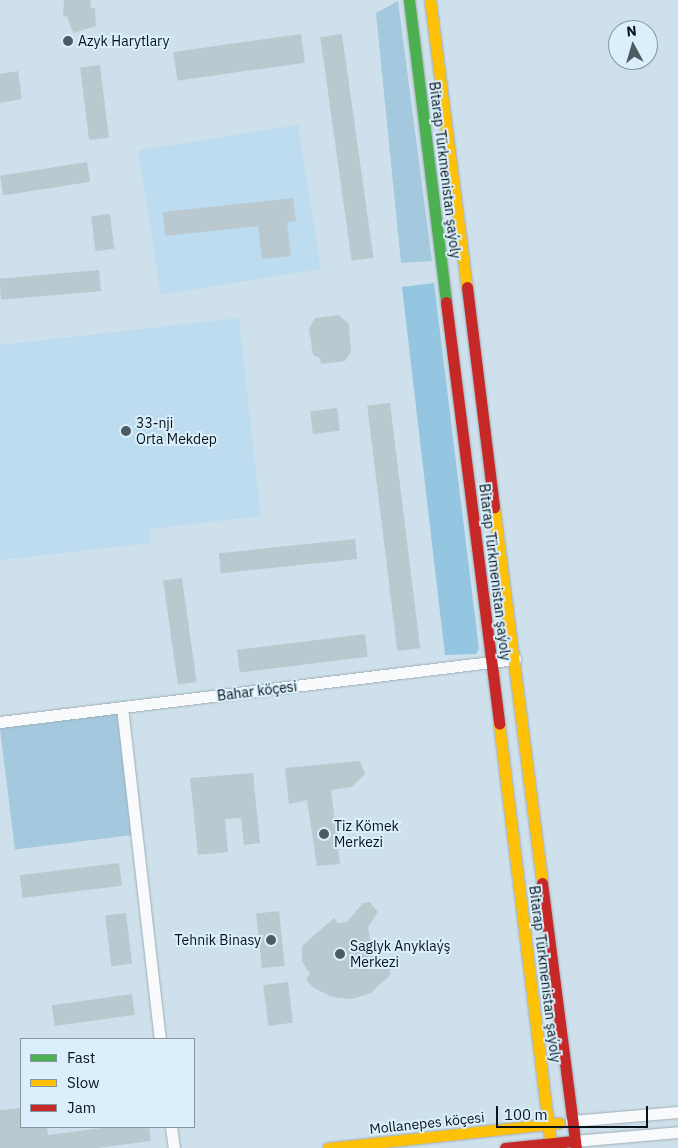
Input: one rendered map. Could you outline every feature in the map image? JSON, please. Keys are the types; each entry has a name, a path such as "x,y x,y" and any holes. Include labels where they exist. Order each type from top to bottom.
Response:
{"main road":[{"name":"Bitarap Türkmenistan şaýoly","path":"409,0 551,1146"},
{"name":"Bitarap Türkmenistan şaýoly","path":"430,0 575,1144"},
{"name":"Mollanepes köçesi","path":"328,1148 571,1121"},
{"path":"505,1148 575,1144"}],"street":[{"name":"Bahar köçesi","path":"0,722 515,659"},
{"path":"122,707 160,1038"},
{"name":"Mollanepes köçesi","path":"571,1121 678,1112"},
{"path":"171,1128 174,1148"},
{"path":"575,1144 678,1132"}],"shaded area":[{"path":"398,1 432,261 401,263 376,13"},
{"path":"298,125 321,269 161,295 138,150"},
{"path":"434,283 479,649 476,654 445,655 402,287"},
{"name":"33-nji Orta Mekdep","path":"239,318 261,516 150,529 151,543 0,560 0,345"},
{"path":"118,713 133,835 15,850 0,727"}],"building":[{"path":"64,0 90,0 91,8 95,8 96,26 73,33 67,16 63,17"},
{"path":"301,34 305,63 177,81 173,52"},
{"path":"342,34 373,258 352,261 320,37"},
{"path":"100,65 109,137 89,140 80,67"},
{"path":"18,71 22,99 0,103 0,74"},
{"path":"87,162 90,182 3,196 0,176"},
{"path":"293,198 296,221 287,222 291,256 262,259 258,226 165,236 163,212"},
{"path":"110,214 114,249 95,251 91,216"},
{"path":"99,270 101,291 1,300 0,279"},
{"path":"339,315 349,324 351,352 345,361 321,364 320,358 313,355 309,329 315,318"},
{"path":"390,403 420,648 397,651 367,406"},
{"path":"337,408 340,431 313,434 310,411"},
{"path":"355,539 357,559 221,573 219,553"},
{"path":"182,578 197,682 178,685 163,581"},
{"path":"365,634 368,657 240,673 237,650"},
{"name":"Tiz Kömek Merkezi","path":"360,761 365,774 352,787 331,790 340,864 317,866 307,800 289,804 285,768"},
{"path":"253,773 260,843 244,845 241,818 225,819 228,852 198,855 190,778"},
{"path":"119,863 122,886 23,898 20,875"},
{"name":"Saglyk Anyklaýş Merkezi","path":"370,902 378,912 368,927 371,947 390,965 390,975 371,993 352,999 332,997 314,988 306,980 310,974 302,961 302,946 334,918 338,923 347,922 363,903"},
{"name":"Tehnik Binasy","path":"279,911 285,966 262,968 256,913"},
{"path":"126,913 132,964 111,966 105,916"},
{"path":"288,982 293,1023 268,1026 263,985"},
{"path":"132,994 135,1015 55,1026 52,1005"},
{"path":"20,1108 20,1128 47,1128 48,1135 102,1128 149,1128 151,1141 97,1148 0,1148 0,1110"}],"traffic: fast":[{"path":"409,0 446,302"}],"traffic: slow":[{"path":"430,0 467,287"},
{"path":"494,507 542,883"},
{"path":"499,724 551,1148"},
{"path":"328,1148 559,1123"}],"traffic: jam":[{"path":"467,287 494,507"},
{"path":"446,302 499,724"},
{"path":"542,883 576,1148"},
{"path":"505,1148 574,1141"}],"place":[{"name":"Azyk Harytlary","path":"68,41"},
{"name":"33-nji Orta Mekdep","path":"126,431"},
{"name":"Tiz Kömek Merkezi","path":"324,834"},
{"name":"Tehnik Binasy","path":"271,940"},
{"name":"Saglyk Anyklaýş Merkezi","path":"340,954"}]}
